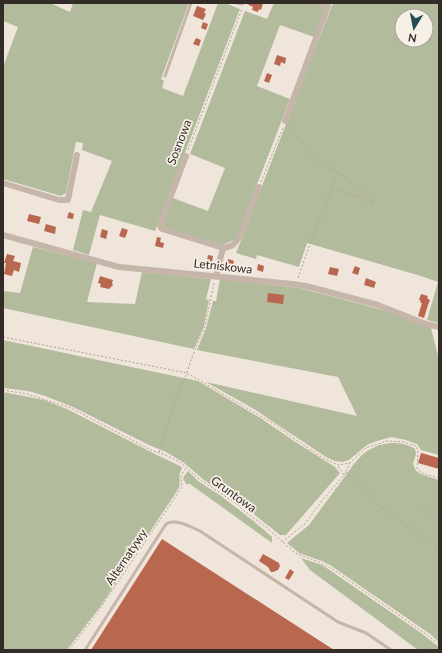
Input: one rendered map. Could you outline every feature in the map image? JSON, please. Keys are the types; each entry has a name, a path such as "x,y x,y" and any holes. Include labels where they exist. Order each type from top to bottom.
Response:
{"street":[{"path":"285,121 329,4 321,3"},
{"path":"3,183 59,200 68,200 77,155"},
{"name":"Sosnowa","path":"186,156 160,227 162,229 223,248"},
{"path":"216,276 223,248 232,246 236,242 259,187"},
{"name":"Letniskowa","path":"3,235 119,266 296,284 378,305 426,324 439,327"}],"lane":[{"path":"164,76 191,3"},
{"path":"237,3 244,3"},
{"path":"85,650 166,524 169,522 179,523 200,531 338,622 366,633 391,650"}],"path":[{"name":"Sosnowa","path":"186,156 244,3"},
{"path":"285,121 300,142 320,162 345,176 375,204 360,197 332,188"},
{"path":"259,187 285,121"},
{"path":"296,284 338,172"},
{"path":"159,453 175,400 205,326 216,276"},
{"path":"3,337 187,373 276,425 293,438 338,465 344,475"},
{"name":"Gruntowa","path":"3,390 27,394 71,408 151,450 180,462 199,479 237,504 266,526 295,553 319,562 334,570 439,644"},
{"path":"282,542 305,524 344,475 350,463 366,448 387,441 404,442 416,446 418,452 417,469 424,474 439,478"},
{"path":"338,465 350,463"},
{"name":"Alternatywy","path":"69,650 95,616 182,487 181,476 186,468"},
{"path":"346,472 379,506 439,548"},
{"path":"418,505 439,520"}],"green space":[{"path":"3,3 50,3 70,12 73,3 189,3 161,79 164,81 162,88 183,96 218,3 225,3 240,9 155,231 100,215 89,255 73,250 83,210 91,212 112,161 82,150 83,143 76,142 66,193 61,196 3,179 3,67 18,27 3,21"},
{"path":"274,3 315,3 326,7 314,37 280,25 257,86 290,99 236,239 223,245 164,228 163,224 173,198 208,211 225,168 190,154 245,11 267,19"},
{"path":"333,3 439,3 439,323 427,320 438,282 421,276 307,243 299,267 257,255 256,259 236,253"},
{"path":"33,247 97,263 87,302 135,304 142,272 211,279 206,299 209,300 204,326 194,349 3,308 3,291 20,293"},
{"path":"220,279 300,288 383,310 431,328 439,357 439,455 421,450 417,444 391,437 367,445 349,460 343,462 335,461 326,457 254,409 206,382 357,416 338,377 197,350 206,328 213,301 216,301"},
{"path":"3,340 198,381 262,419 335,467 340,473 286,535 280,535 245,507 204,480 183,462 166,452 73,407 45,396 28,391 3,388"},
{"path":"3,392 44,400 67,409 182,468 179,488 100,607 67,650 3,650"},
{"path":"391,443 404,444 415,449 416,454 413,464 416,471 439,480 439,642 430,634 330,565 299,553 287,543 309,525 362,455 379,445"},
{"path":"188,471 198,481 221,496 272,537 272,543 190,484 186,484 183,478"},
{"path":"301,558 322,565 334,573 421,633 439,647 439,650 418,650 310,570"}],"building":[{"path":"247,3 263,3 261,10 259,9 258,12 252,10 253,7"},
{"path":"197,6 206,9 204,13 206,14 203,20 193,16"},
{"path":"203,22 208,24 206,30 201,28"},
{"path":"196,38 201,40 199,46 193,44"},
{"path":"277,55 286,58 285,64 281,62 280,66 274,64"},
{"path":"267,73 272,75 269,83 264,81"},
{"path":"69,212 74,214 73,219 67,218"},
{"path":"29,214 41,217 39,224 27,221"},
{"path":"46,224 56,227 55,234 44,231"},
{"path":"122,228 128,230 125,238 119,236"},
{"path":"102,229 108,231 106,239 100,237"},
{"path":"157,237 161,238 160,242 164,243 163,248 155,246"},
{"path":"7,254 15,256 13,261 21,263 19,272 14,270 12,276 4,274 6,263 4,263"},
{"path":"208,255 213,256 212,262 207,260"},
{"path":"228,259 234,261 232,268 226,267"},
{"path":"258,264 264,266 263,272 257,270"},
{"path":"355,266 360,268 358,275 352,273"},
{"path":"330,267 339,269 337,276 328,274"},
{"path":"100,276 113,280 113,285 109,289 100,287 101,284 98,283"},
{"path":"366,278 376,282 374,288 364,285"},
{"path":"268,293 284,295 283,304 267,302"},
{"path":"421,294 428,296 427,298 430,300 424,318 418,316 422,303 420,303 421,301 419,300"},
{"path":"421,453 439,458 439,469 418,463"},
{"path":"162,539 334,650 91,650"},
{"path":"263,554 279,563 280,566 278,570 271,572 268,567 259,561"},
{"path":"290,569 294,572 289,580 285,578"}]}
